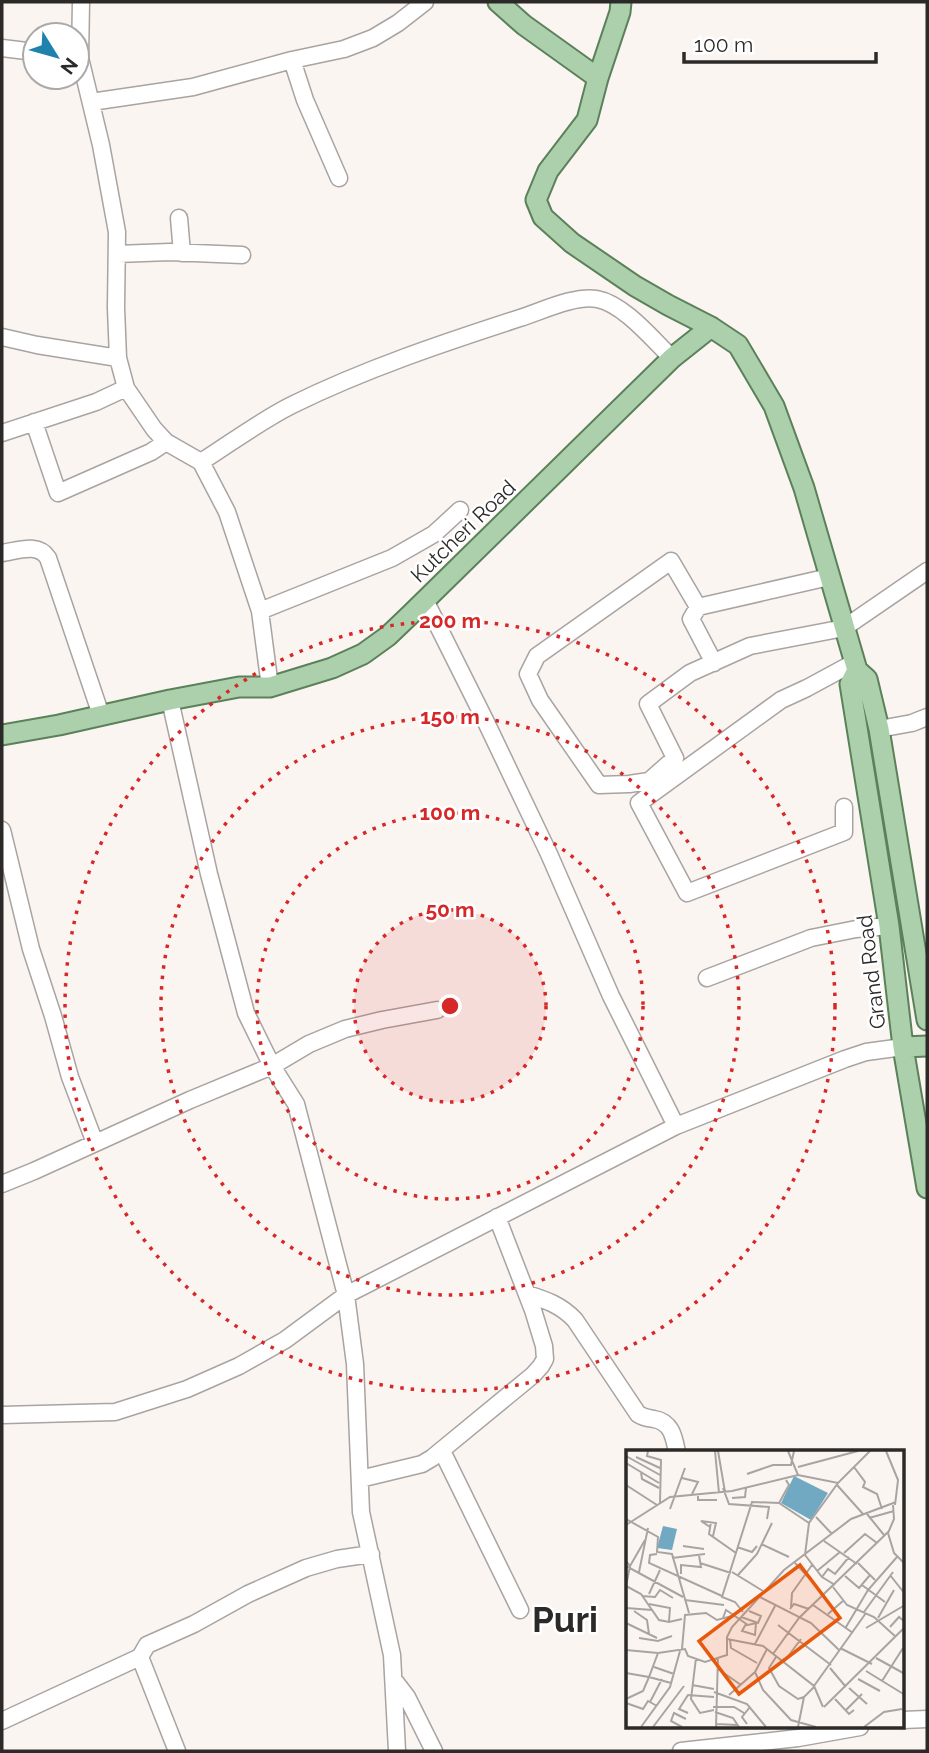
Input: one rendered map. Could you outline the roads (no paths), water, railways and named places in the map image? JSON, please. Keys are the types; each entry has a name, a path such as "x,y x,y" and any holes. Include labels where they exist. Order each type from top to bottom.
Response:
{"main road":[{"path":"498,2 524,25 597,78"},
{"name":"Grand Road","path":"621,2 587,120 548,171 536,200 543,217 572,243 635,286 711,327 738,345 774,406 804,488 856,666 867,679 879,729 927,1020"},
{"name":"Kutcheri Road","path":"2,735 239,687 270,687 332,668 363,654 388,636 672,358 711,327"},
{"name":"Grand Road","path":"856,666 850,684 890,926 903,1047 927,1188"},
{"path":"903,1047 927,1046"}],"street":[{"path":"80,21 81,2"},
{"path":"91,102 193,87 344,49 373,38 425,2"},
{"path":"2,48 21,50"},
{"path":"292,60 305,100 339,178"},
{"path":"88,91 117,232 118,358 126,388 166,442 201,462 227,512 260,611 270,687"},
{"path":"179,218 182,253"},
{"path":"117,254 242,255"},
{"path":"201,462 290,406 375,368 578,299 596,299 609,303 672,358"},
{"path":"2,337 118,358"},
{"path":"2,433 126,388"},
{"path":"34,422 58,493 151,452 166,442"},
{"path":"260,611 392,558 434,534 460,510"},
{"path":"2,553 36,548 44,551 101,715"},
{"path":"698,607 671,561 537,656 528,674 540,700 599,785 649,781 675,758 648,704 690,673 750,646 844,628 926,574"},
{"path":"714,663 691,619 698,607 829,577"},
{"path":"425,600 537,830 611,996 676,1126"},
{"path":"844,807 844,832 687,893 639,803 781,700 856,666"},
{"path":"170,700 209,874 246,1013 272,1066 296,1104 345,1295 355,1364 361,1512 392,1655 397,1751"},
{"path":"879,729 912,723 927,717"},
{"path":"2,830 32,950 70,1077 95,1143"},
{"path":"707,978 811,938 856,929 890,926"},
{"path":"2,1184 272,1066 309,1044 345,1029 437,1010"},
{"path":"2,1415 115,1412 187,1389 239,1366 285,1340 345,1295 676,1126 845,1059 866,1052 903,1047"},
{"path":"360,1479 422,1464 442,1451 533,1376 545,1359 544,1346 527,1294 497,1217"},
{"path":"527,1294 553,1302 575,1320 638,1413 647,1419 662,1422 674,1434 677,1450"},
{"path":"442,1451 520,1610"},
{"path":"2,1721 140,1657 147,1645 194,1624 248,1594 306,1568 371,1554"},
{"path":"140,1657 177,1751"},
{"path":"393,1679 407,1697 434,1751"},
{"path":"904,1720 927,1719"},
{"path":"681,1751 798,1739 855,1728"}],"district":[{"name":"Puri","path":"565,1619"}]}
